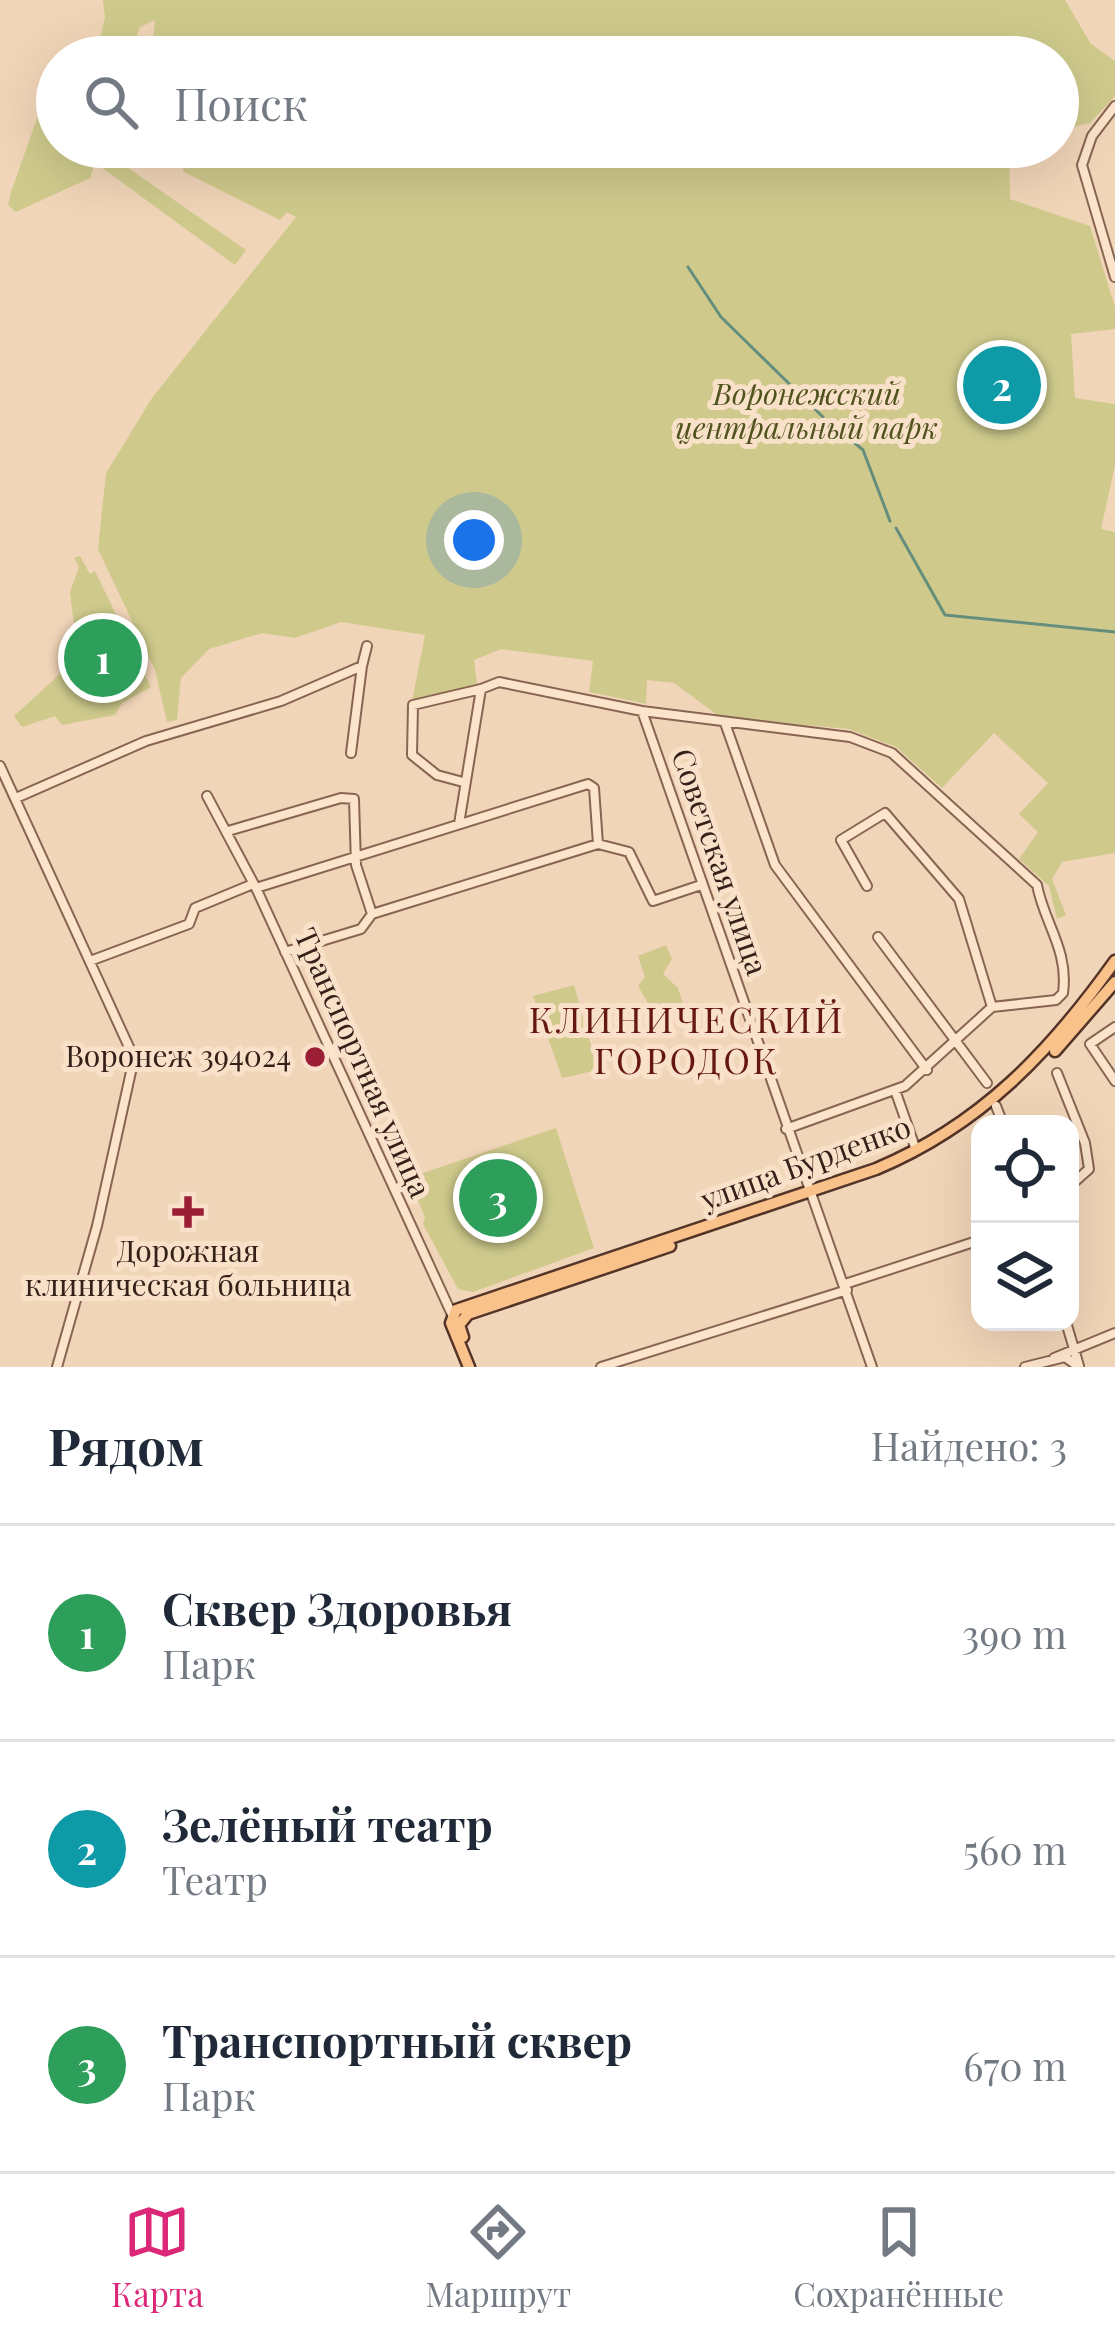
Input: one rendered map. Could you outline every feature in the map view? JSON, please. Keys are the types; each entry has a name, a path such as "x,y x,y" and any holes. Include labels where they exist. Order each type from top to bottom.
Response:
{"main road":[{"name":"улица Бурденко","path":"813,1195 917,1151 980,1111 1024,1074 1068,1026 1115,961"},
{"name":"улица Бурденко","path":"455,1321 907,1164 996,1106 1051,1056 1115,982"},
{"path":"455,1321 473,1367"}],"street":[{"path":"1115,106 1092,136 1082,165 1115,277"},
{"path":"351,753 367,646"},
{"path":"16,798 146,741 280,701 362,666"},
{"path":"463,782 437,776 412,755 413,705 499,682 642,711 850,736 892,753 1037,885 1042,914 1056,928 1064,965 1063,993 1056,1000 992,1006 927,1070 895,1090 786,1129"},
{"path":"460,824 481,689"},
{"name":"Советская улица","path":"642,711 872,1367"},
{"path":"725,723 776,865 927,1070"},
{"path":"0,766 130,1045 134,1070 57,1367"},
{"path":"90,961 189,924 195,908 255,886 592,784 598,844"},
{"name":"Транспортная улица","path":"207,796 255,886 455,1321"},
{"path":"228,831 341,798 354,799 357,856 371,914"},
{"path":"867,886 842,840 885,814 959,899 992,1006"},
{"path":"285,952 361,929 371,914 598,844 629,852 653,901 701,885"},
{"path":"878,937 987,1083"},
{"path":"1115,1027 1090,1044 1115,1081"},
{"path":"1057,1073 1074,1115"},
{"path":"895,1090 917,1151"},
{"path":"996,1106 1000,1115"},
{"path":"1079,1128 1089,1169 1088,1176 1079,1181"},
{"path":"601,1367 971,1243"},
{"path":"1069,1331 1080,1367"},
{"path":"1025,1367 1115,1333"},
{"path":"1054,1358 1073,1360 1080,1367"}],"green space":[{"path":"103,0 1065,0 1091,44 1115,61 1115,96 1090,123 1079,125 1079,36 153,36 155,20 140,27 137,36 100,36"},
{"path":"36,121 36,168 94,168 90,178 16,212 8,205"},
{"path":"102,168 128,168 246,250 235,265"},
{"name":"Воронежский центральный парк","path":"183,168 1009,168 1010,199 1090,226 1115,307 1115,329 1071,334 1075,398 1115,404 1115,465 1101,529 1115,532 1115,853 1062,862 1052,879 1066,915 1057,919 1049,886 1019,859 1038,832 1019,814 1048,783 994,733 942,788 896,747 849,729 720,717 674,683 647,680 646,704 589,692 593,661 501,649 474,660 477,684 412,701 425,635 341,622 295,638 262,633 209,649 181,678 177,720 167,722 155,670 98,549 106,473 152,398 296,217 287,212 280,220"},
{"path":"80,556 90,574 95,571 151,687 122,703 115,715 62,725 55,716 22,727 14,716 59,675 76,641 70,592 79,567 74,558"},
{"path":"666,945 672,959 663,974 678,988 684,1007 651,1009 638,986 645,977 638,956"},
{"path":"574,985 598,1070 562,1078 533,996"},
{"path":"556,1128 594,1248 473,1292 458,1289 423,1224 425,1217 408,1178"}],"waterway":[{"path":"688,267 721,317 823,417"},
{"path":"829,421 863,450 890,521"},
{"path":"896,528 945,615 1115,632"}],"place":[{"name":"Зелёный театр","path":"1002,385"},
{"name":"Сквер Здоровья","path":"103,658"},
{"name":"Воронеж 394024","path":"315,1057"},
{"name":"Транспортный сквер","path":"498,1198"},
{"name":"Дорожная клиническая больница","path":"188,1212"}],"district":[{"name":"КЛИНИЧЕСКИЙ ГОРОДОК","path":"687,1040"}]}
